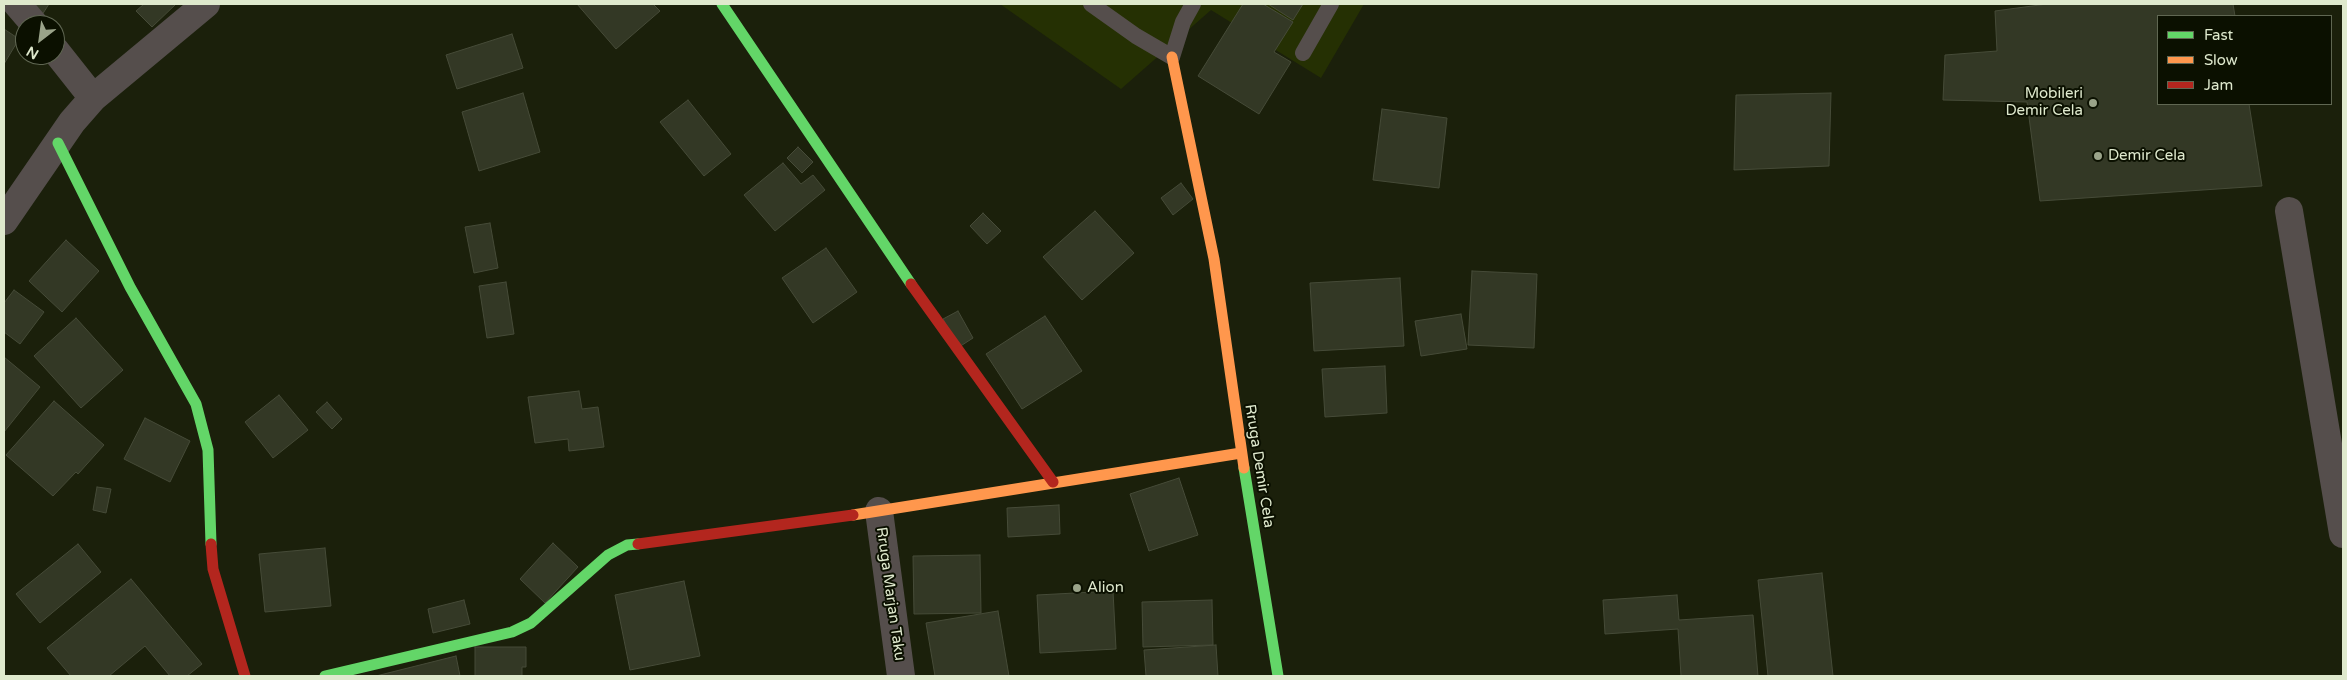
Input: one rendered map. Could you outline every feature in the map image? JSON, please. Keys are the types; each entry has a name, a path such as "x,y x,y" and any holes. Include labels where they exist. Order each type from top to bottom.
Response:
{"street":[{"path":"18,4 27,15"},
{"path":"722,4 882,243 1053,482"},
{"path":"4,221 72,122 93,98 191,9"},
{"name":"Rruga Demir Cela","path":"1172,57 1214,259 1241,453 1278,676"},
{"path":"65,63 93,98"},
{"path":"58,143 130,287 196,404 208,450 210,520 214,569 245,676"},
{"path":"2289,212 2343,534"},
{"path":"325,676 512,632 536,619 608,555 627,545 879,512 1053,482 1241,453"},
{"name":"Rruga Marjan Taku","path":"879,512 901,676"}],"lane":[{"path":"1091,4 1136,36 1172,57 1183,22 1194,4"},
{"path":"1303,53 1331,4"}],"shaded area":[{"path":"1000,4 1364,4 1321,78 1211,10 1121,89"}],"building":[{"path":"30,4 49,4 42,15"},
{"path":"144,4 176,4 152,27 136,11"},
{"path":"577,4 653,4 660,11 616,49"},
{"path":"1243,4 1263,4 1293,22 1274,52 1291,62 1259,114 1198,76"},
{"path":"1268,4 1303,4 1293,20"},
{"name":"Mobileri Demir Cela","path":"2047,4 2233,4 2235,15 2157,15 2157,105 2249,105 2262,186 2040,201 2027,102 1943,100 1945,55 1997,51 1995,11"},
{"path":"4,29 15,36 15,46 4,64"},
{"path":"512,34 523,68 457,89 446,55"},
{"path":"523,93 540,152 479,171 462,112"},
{"path":"1831,93 1829,166 1734,170 1736,95"},
{"path":"688,100 731,154 704,176 660,122"},
{"path":"1382,109 1447,118 1439,188 1373,180"},
{"path":"798,147 813,162 802,173 787,158"},
{"path":"783,163 801,184 813,175 825,190 775,231 744,195"},
{"path":"1181,183 1193,199 1173,215 1161,198"},
{"path":"1095,211 1134,253 1082,300 1043,257"},
{"path":"983,213 1001,231 987,244 970,226"},
{"path":"490,223 498,268 474,273 465,227"},
{"path":"66,240 99,271 62,312 29,281"},
{"path":"826,248 857,292 813,323 782,278"},
{"path":"1472,271 1537,274 1534,348 1468,345"},
{"path":"1400,278 1404,346 1314,351 1310,283"},
{"path":"506,282 514,334 487,338 479,286"},
{"path":"14,290 44,312 20,344 4,332 4,303"},
{"path":"958,311 973,338 959,347 943,319"},
{"path":"1461,314 1467,349 1421,356 1415,321"},
{"path":"1045,316 1082,371 1022,409 986,354"},
{"path":"76,318 123,370 81,408 34,356"},
{"path":"4,357 40,387 4,432"},
{"path":"1385,366 1387,413 1325,417 1322,369"},
{"path":"579,391 582,409 598,407 604,447 569,451 568,439 535,443 528,397"},
{"path":"279,395 308,430 273,458 245,422"},
{"path":"54,401 104,445 78,474 76,472 53,496 6,455"},
{"path":"327,402 342,419 332,429 316,412"},
{"path":"145,418 190,441 170,482 124,459"},
{"path":"1179,478 1198,535 1149,551 1130,494"},
{"path":"97,487 111,489 106,513 93,510"},
{"path":"1059,505 1060,534 1008,537 1007,508"},
{"path":"553,543 578,567 545,603 520,579"},
{"path":"78,544 101,572 40,623 16,594"},
{"path":"325,548 331,606 265,612 259,554"},
{"path":"980,555 981,613 914,614 913,556"},
{"path":"1822,573 1833,676 1768,676 1758,580"},
{"path":"131,579 202,664 187,676 170,676 145,646 109,676 71,676 47,648"},
{"path":"684,581 700,656 630,670 615,595"},
{"path":"1113,591 1116,649 1040,653 1037,595"},
{"path":"1677,595 1679,620 1753,615 1758,676 1681,676 1678,629 1605,634 1603,600"},
{"path":"464,600 470,624 433,633 428,609"},
{"path":"1212,600 1213,645 1143,647 1142,602"},
{"path":"998,611 1009,676 935,676 926,623"},
{"path":"1216,645 1218,676 1146,676 1144,650"},
{"path":"475,647 526,647 526,667 522,667 522,676 475,676"},
{"path":"456,656 460,676 376,676"}],"traffic: fast":[{"path":"722,4 911,284"},
{"path":"58,143 130,287 196,404 208,450 211,544"},
{"path":"1244,468 1278,676"},
{"path":"325,676 512,632 531,623 608,555 627,545 638,544"}],"traffic: slow":[{"path":"1172,57 1214,259 1244,468"},
{"path":"853,515 1241,453"}],"traffic: jam":[{"path":"911,284 1053,482"},
{"path":"638,544 853,515"},
{"path":"211,544 213,569 245,676"}],"place":[{"name":"Mobileri Demir Cela","path":"2093,103"},
{"name":"Demir Cela","path":"2098,156"},
{"name":"Alion","path":"1077,588"}]}
